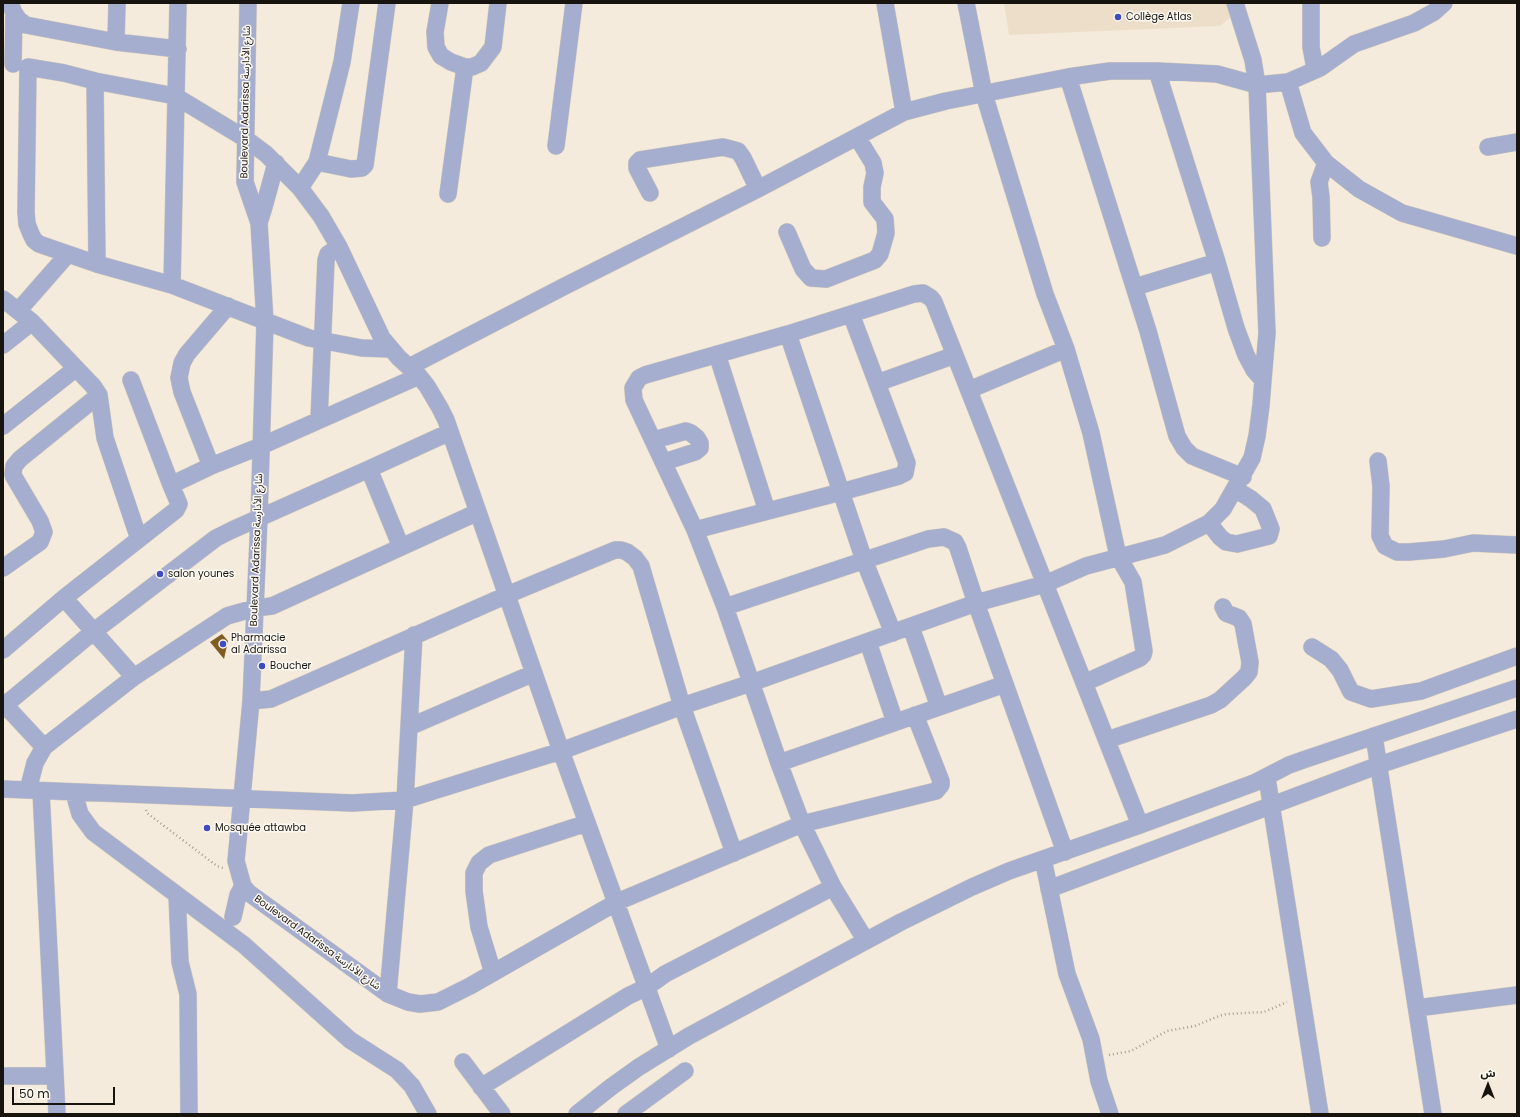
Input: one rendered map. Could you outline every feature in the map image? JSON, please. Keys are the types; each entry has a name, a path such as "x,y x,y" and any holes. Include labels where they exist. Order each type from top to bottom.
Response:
{"street":[{"path":"116,42 117,3"},
{"path":"172,285 178,3"},
{"name":"Boulevard Adarissa شارع الأدارسة","path":"248,3 245,182 258,223 265,322 259,518 251,701 236,861 242,880 249,894 388,994 408,1002 420,1004 438,1002 493,973 617,902 802,824 936,791 941,785 941,781 915,715"},
{"path":"300,188 317,162 342,62 351,3"},
{"path":"317,162 350,169 362,168 365,165 387,3"},
{"path":"440,3 435,32 436,47 441,56 465,67 472,67 481,63 493,47 498,3"},
{"path":"556,146 574,3"},
{"path":"885,3 904,112"},
{"path":"966,3 984,94 1045,294 1066,349 1091,433 1118,556 1133,582 1144,651 1140,658 1084,683"},
{"path":"3,789 352,803 405,800 561,751 682,706 976,603 1045,584 1086,566 1118,556 1165,545 1209,523 1223,509 1252,458 1257,436 1261,405 1262,380 1268,333 1257,85 1253,60 1235,3"},
{"path":"1311,3 1310,47 1314,63 1320,68"},
{"path":"171,485 211,466 320,420 414,372 565,286 758,189 904,112 946,101 1068,77 1110,71 1157,71 1217,74 1257,85 1288,82 1320,68 1354,44 1414,23 1434,12 1444,3"},
{"path":"12,8 19,20 26,25 116,42 178,49"},
{"path":"12,8 27,224 34,240 39,244 97,264 172,285 309,338 362,348 390,349"},
{"path":"15,65 64,73 95,81 175,96 246,138 276,163 300,188 321,216 338,247 376,326 390,349 414,372 440,408 450,432 561,751 669,1049"},
{"path":"448,194 465,67"},
{"path":"1157,71 1217,262 1238,335 1254,370 1262,380"},
{"path":"1068,77 1134,287 1177,436 1184,448 1192,456 1239,483 1251,499 1263,509 1270,529 1269,536 1237,544 1226,542 1209,523"},
{"path":"95,81 97,264"},
{"path":"1288,82 1303,133 1326,163 1359,189 1402,213 1517,246"},
{"path":"786,232 804,269 811,278 826,279 874,260 880,254 886,233 885,219 872,202 872,187 875,173 873,163 857,137"},
{"path":"1488,147 1517,142"},
{"path":"650,193 637,168 637,163 640,160 723,147 738,151 758,189"},
{"name":"Boulevard Adarissa شارع الأدارسة","path":"258,223 276,163"},
{"path":"1322,238 1319,182 1326,163"},
{"path":"320,420 326,260 328,254 338,247"},
{"path":"18,311 68,254"},
{"path":"1134,287 1217,262"},
{"path":"866,941 833,887 802,824 779,763 725,607 695,530 634,400 633,388 636,382 645,375 788,334 914,294 923,293 931,298 934,302 969,390 1140,826"},
{"path":"3,299 32,322 93,386 99,396 105,438 139,538"},
{"path":"211,466 182,392 179,378 182,363 187,354 228,306"},
{"path":"695,530 841,492 905,473 907,463 851,314"},
{"path":"3,345 32,322"},
{"path":"788,334 864,560 893,633"},
{"path":"969,390 1066,349"},
{"path":"717,354 767,511"},
{"path":"877,383 955,355"},
{"path":"3,426 76,369"},
{"path":"3,650 64,598 176,510 179,504 131,380"},
{"path":"3,568 40,542 44,532 40,521 14,477 14,466 20,459 99,396"},
{"path":"654,440 686,431 697,438 700,444 700,448 695,452 664,462"},
{"path":"44,747 4,704 93,632 216,538 450,432"},
{"path":"1378,461 1381,486 1380,536 1385,546 1397,552 1409,552 1444,549 1473,543 1517,545"},
{"path":"369,469 401,547"},
{"path":"57,1114 34,791 34,763 44,747 134,677 226,616 255,608 272,606 478,512"},
{"path":"725,607 928,539 944,537 955,542 1065,852"},
{"path":"251,701 270,699 414,635 615,550 628,552 641,566 682,706 734,853"},
{"path":"64,598 134,677"},
{"path":"1107,740 1212,704 1220,700 1244,678 1249,672 1250,662 1243,624 1239,618 1226,613 1222,607"},
{"path":"911,627 938,707"},
{"path":"388,994 405,800 414,635"},
{"path":"868,642 894,722"},
{"path":"1312,647 1330,659 1340,670 1352,692 1371,699 1421,691 1517,656"},
{"path":"409,727 534,673"},
{"path":"779,763 1005,684"},
{"path":"577,1114 639,1067 689,1036 950,897 1009,871 1140,826 1267,778 1289,765 1517,688"},
{"path":"1049,889 1271,805 1517,719"},
{"path":"1374,736 1433,1114"},
{"path":"1267,778 1320,1114"},
{"path":"74,793 80,814 93,832 244,945 350,1040 368,1053 397,1070 412,1086 428,1114"},
{"path":"493,973 479,927 474,890 474,874 479,862 489,856 588,823"},
{"path":"1043,859 1067,974 1087,1024 1095,1054 1099,1081 1110,1114"},
{"path":"233,917 242,880"},
{"path":"481,1087 628,996 647,987 665,974 833,887"},
{"path":"177,895 180,962 188,994 189,1114"},
{"path":"1417,1008 1517,995"},
{"path":"463,1062 502,1114"},
{"path":"626,1114 685,1071"},
{"path":"3,1076 55,1076"}],"path":[{"path":"140,795 148,813 217,866 242,880"},
{"path":"1095,1054 1113,1055 1131,1051 1160,1034 1174,1029 1194,1026 1220,1016 1264,1012 1284,1004 1301,992"}],"shaded area":[{"name":"Collège Atlas","path":"1004,3 1240,3 1242,8 1220,26 1009,35"}],"building":[{"path":"222,634 228,641 224,659 210,642"}],"place":[{"name":"Collège Atlas","path":"1118,17"},
{"name":"salon younes","path":"160,574"},
{"name":"Pharmacie al Adarissa","path":"223,644"},
{"name":"Boucher","path":"262,666"},
{"name":"Mosquée attawba","path":"207,828"}]}
